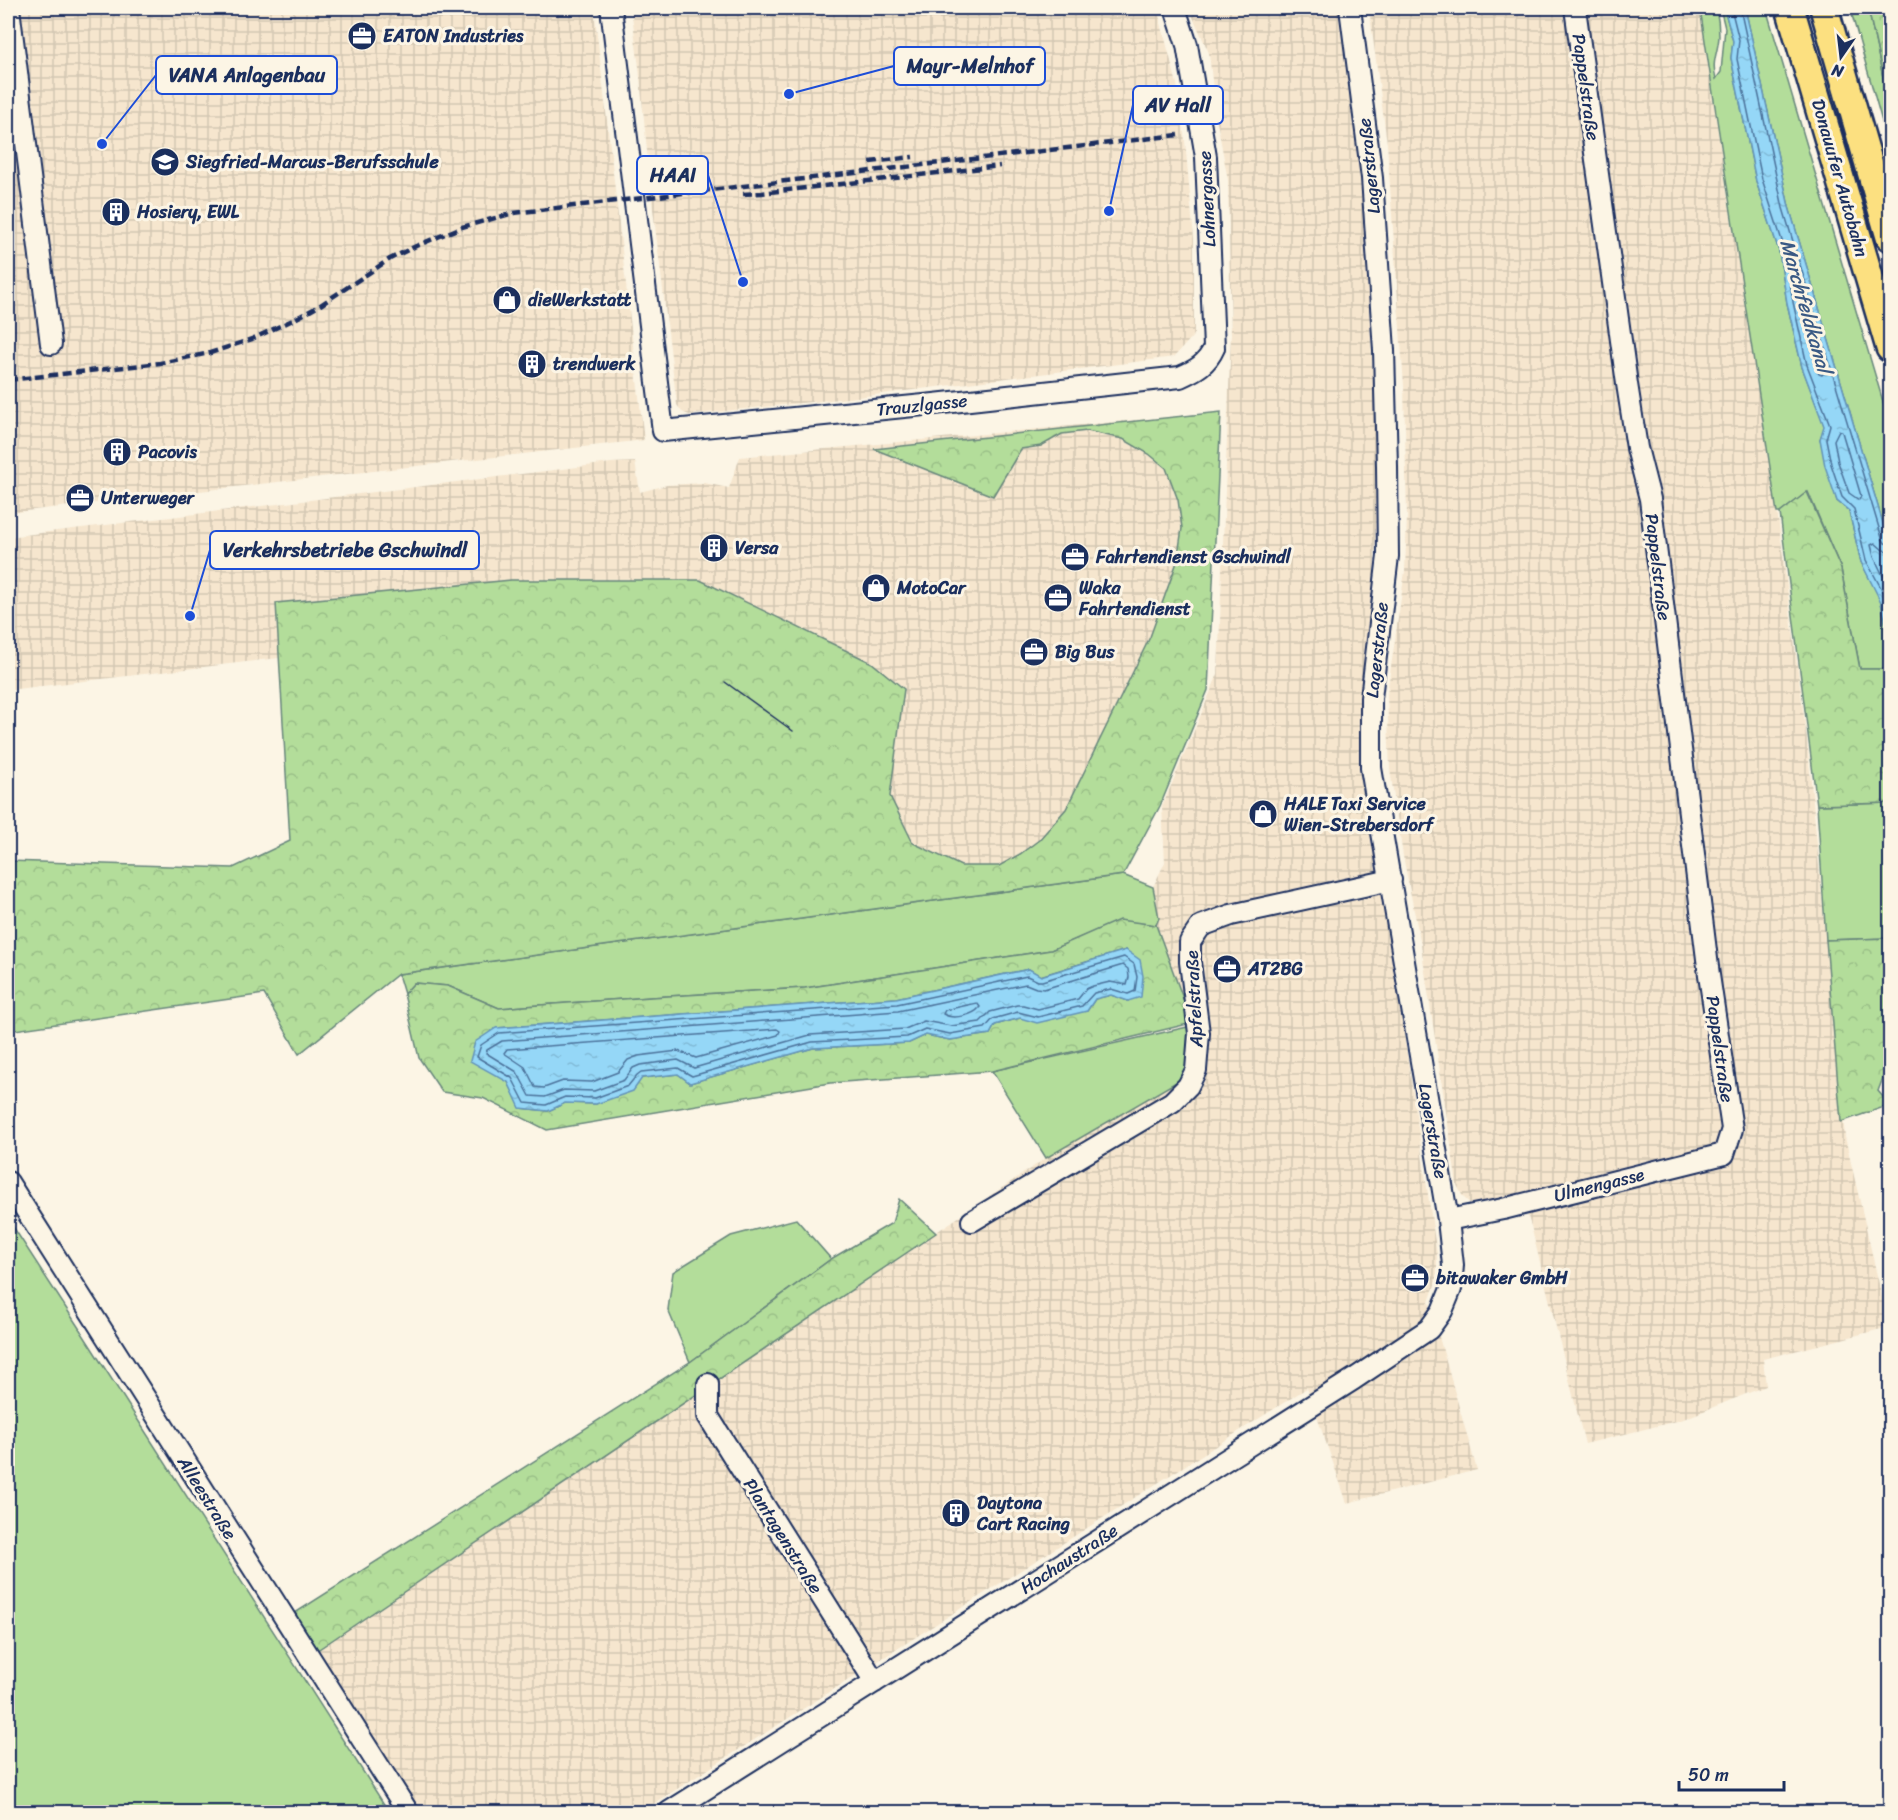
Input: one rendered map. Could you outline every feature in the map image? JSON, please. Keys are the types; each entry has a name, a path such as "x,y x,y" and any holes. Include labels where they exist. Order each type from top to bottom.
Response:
{"highway":[{"name":"Donauufer Autobahn","path":"1790,8 1890,348"},
{"name":"Donauufer Autobahn","path":"1824,8 1890,237"},
{"path":"1830,8 1832,38"}],"street":[{"path":"9,8 51,344"},
{"name":"Trauzlgasse","path":"611,8 663,431 934,404 1180,376"},
{"name":"Lohnergasse","path":"1175,8 1187,45 1206,157 1214,348 1203,365 1193,372 1180,376"},
{"name":"Lagerstraße","path":"1350,8 1372,178 1384,350 1388,556 1371,698 1371,768 1448,1221 1452,1265 1451,1288"},
{"name":"Pappelstraße","path":"1575,8 1627,384 1637,448 1650,499 1709,975 1732,1129"},
{"name":"Apfelstraße","path":"972,1221 1172,1102 1188,1086 1196,1070 1199,1033 1190,962 1190,942 1201,926 1232,915 1391,880"},
{"name":"Ulmengasse","path":"1448,1221 1724,1154 1732,1129"},
{"name":"Alleestraße","path":"8,1182 408,1812"},
{"name":"Hochaustraße","path":"669,1812 1429,1329 1442,1311 1451,1288"},
{"name":"Plantagenstraße","path":"708,1384 708,1416 875,1682"}],"shaded area":[{"path":"8,8 594,8 644,440 8,513"},
{"path":"631,8 1157,8 1177,84 1185,141 1194,239 1194,335 1174,357 858,397 689,415 682,412 677,405"},
{"path":"1189,8 1339,8 1353,76 1363,177 1377,487 1374,586 1359,708 1361,781 1400,1006 1437,1255 1437,1279 1429,1302 1477,1470 1347,1503 1307,1388 641,1812 420,1812 316,1651 1046,1158 1178,1081 1192,1023 1156,925 1159,918 1153,887 1165,862 1162,807 1218,674 1231,335 1228,180 1216,116 1209,53"},
{"path":"1369,8 1700,8 1727,192 1767,433 1807,740 1845,1137 1889,1327 1763,1359 1766,1386 1681,1420 1585,1444 1531,1226 1522,1199 1476,1206 1463,1197 1457,1185 1421,945 1403,856 1390,770 1387,694 1405,571 1407,517 1404,386 1387,143"},
{"path":"1221,412 1177,562 1150,637 1066,809 1039,840 999,866 961,866 913,843 890,796 904,689 277,603 279,658 8,690 8,537 611,463 635,462 640,492 667,485 704,483 729,488 740,457"}],"green space":[{"path":"1700,8 1716,8 1719,36 1714,62 1716,79 1721,72 1725,28 1720,8 1724,8 1733,41 1731,58 1756,181 1779,251 1787,303 1802,367 1825,427 1820,439 1837,501 1849,511 1861,562 1880,598 1890,644 1890,669 1860,669 1841,569 1808,492 1777,513"},
{"path":"1745,8 1766,8 1890,425 1890,547 1789,207"},
{"path":"1850,8 1868,8 1890,109 1890,150"},
{"path":"1868,8 1890,8 1890,109"},
{"path":"1221,412 1208,690 1160,806 1123,875 398,974 299,1054 264,994 8,1031 8,861 233,868 290,841 276,603 511,580 700,580 872,663 904,689 890,796 913,843 961,866 999,866 1039,840 1066,809 1150,637 1177,562 1182,528 1178,500 1166,468 1149,454 1123,439 1087,431 1062,434 1041,446 1021,449 993,496 874,449"},
{"path":"1807,492 1841,569 1860,669 1890,669 1890,803 1817,805 1780,513"},
{"path":"1890,803 1890,938 1826,940 1817,805"},
{"path":"1123,875 1153,887 1159,918 1156,925 1119,921 1051,950 805,988 499,1008 448,986 414,983 404,994 398,974"},
{"path":"1119,920 1156,925 1192,1023 992,1071 830,1083 547,1130 483,1098 442,1092 419,1058 404,994 414,983 448,986 499,1008 805,988 1051,950","holes":["1126,950 1128,1001 1111,995 1095,999 1087,1011 1020,1018 995,1025 990,1034 950,1040 926,1035 909,1043 813,1048 690,1083 678,1074 642,1078 596,1104 565,1103 548,1111 521,1108 508,1082 497,1028 896,998 1029,969 1040,976"]},
{"path":"1890,938 1890,1061 1878,1091 1890,1105 1841,1122 1826,940"},
{"path":"1192,1026 1187,1067 1178,1081 1046,1158 992,1071"},
{"path":"899,1199 936,1233 316,1651 295,1613 690,1362 831,1259 892,1223"},
{"path":"8,1219 77,1325 389,1812 8,1812"},
{"path":"796,1219 831,1259 690,1362 668,1310 673,1272 731,1236"}],"water":[{"name":"Marchfeldkanal","path":"1724,8 1745,8 1789,207 1890,547 1890,642 1881,602 1861,562 1849,511 1837,501 1825,466 1820,439 1824,426 1802,367 1787,303 1779,251 1756,181 1731,58 1733,41"},
{"path":"1126,950 1140,960 1143,976 1141,997 1128,1001 1111,995 1095,999 1087,1011 1037,1023 1020,1018 995,1025 990,1034 950,1040 926,1035 909,1043 813,1048 690,1083 678,1074 642,1078 633,1091 596,1104 565,1103 548,1111 520,1108 508,1082 470,1061 475,1042 496,1028 896,998 1029,969 1041,976"}],"tram line":[{"path":"725,682 793,731"}],"railway":[{"path":"8,380 160,363 210,353 252,339 295,319 319,306 390,259 416,246 462,227 514,213 1178,135"},
{"path":"870,162 913,157"},
{"path":"743,194 1000,166"}],"place":[{"name":"EATON Industries","path":"362,36"},
{"name":"Mayr-Melnhof","path":"789,94"},
{"name":"VANA Anlagenbau","path":"102,144"},
{"name":"Siegfried-Marcus-Berufsschule","path":"165,162"},
{"name":"AV Hall","path":"1109,211"},
{"name":"Hosiery, EWL","path":"116,212"},
{"name":"HAAI","path":"743,282"},
{"name":"dieWerkstatt","path":"507,300"},
{"name":"trendwerk","path":"532,364"},
{"name":"Pacovis","path":"117,452"},
{"name":"Unterweger","path":"80,498"},
{"name":"Versa","path":"714,548"},
{"name":"Fahrtendienst Gschwindl","path":"1075,557"},
{"name":"MotoCar","path":"876,588"},
{"name":"Waka Fahrtendienst","path":"1058,598"},
{"name":"Verkehrsbetriebe Gschwindl","path":"190,616"},
{"name":"Big Bus","path":"1034,652"},
{"name":"HALE Taxi Service Wien-Strebersdorf","path":"1263,814"},
{"name":"AT2BG","path":"1227,969"},
{"name":"bitawaker GmbH","path":"1415,1278"},
{"name":"Daytona Cart Racing","path":"956,1513"}]}
